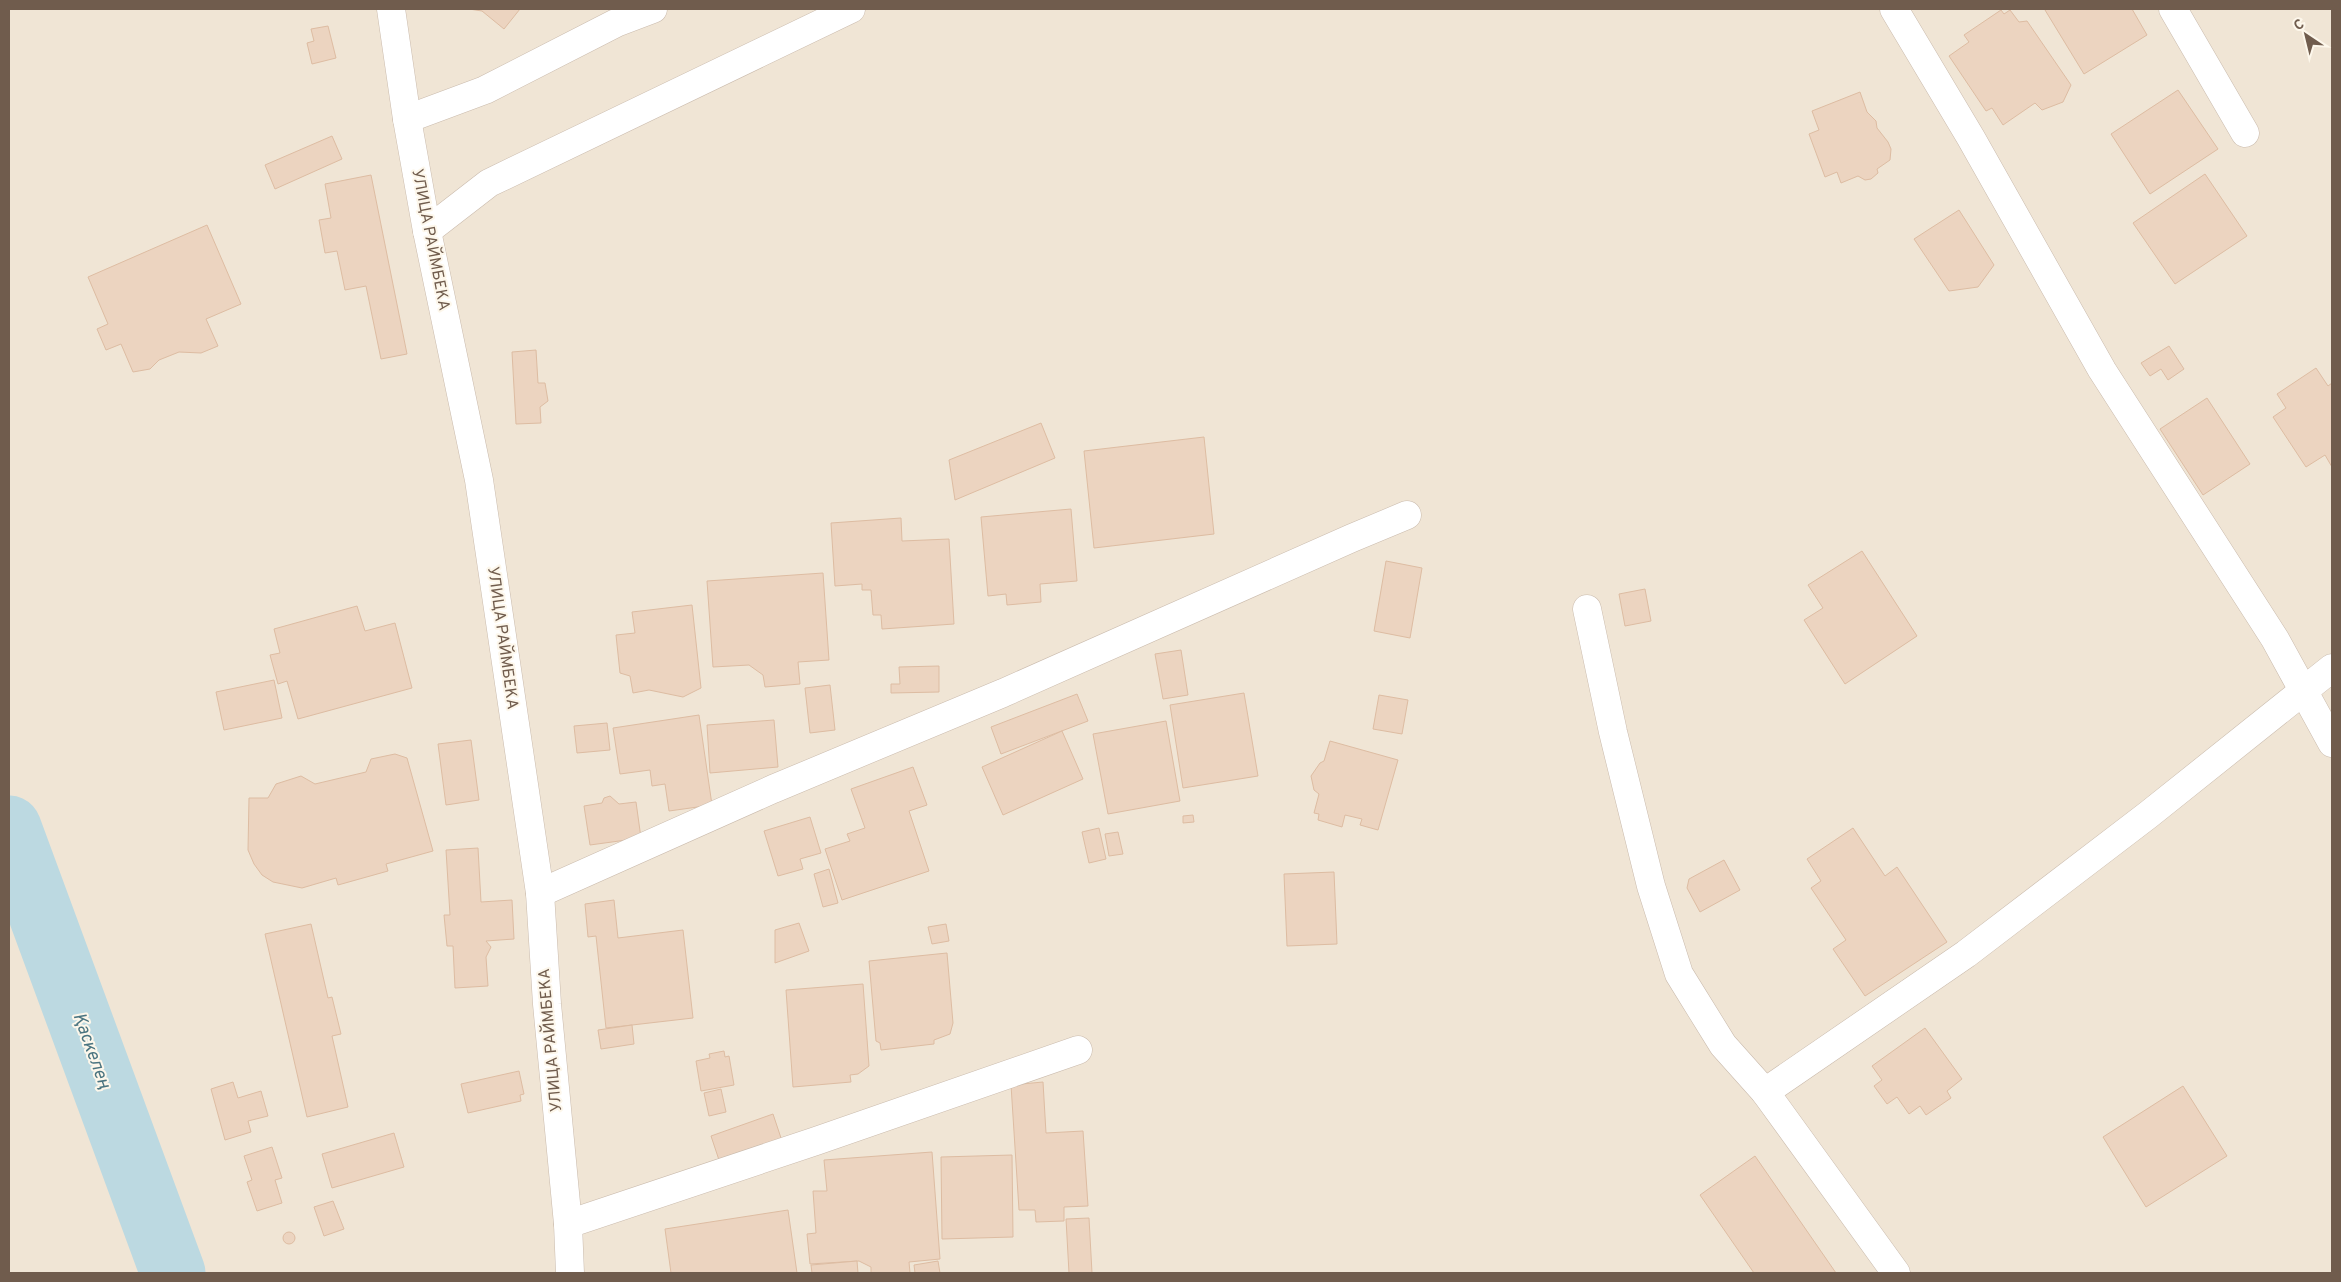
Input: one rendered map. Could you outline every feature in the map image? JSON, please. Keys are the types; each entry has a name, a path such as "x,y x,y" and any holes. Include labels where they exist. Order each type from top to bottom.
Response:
{"street":[{"name":"УЛИЦА РАЙМБЕКА","path":"391,9 406,119 427,231 479,480 540,892 547,1004 568,1224 570,1273"},
{"path":"406,119 485,90 616,23 653,9"},
{"path":"427,231 489,183 851,9"},
{"path":"1894,9 1971,138 2102,370 2275,639 2302,692 2332,744"},
{"path":"2173,9 2245,132"},
{"path":"540,892 773,789 1012,689 1407,515"},
{"path":"1587,609 1613,732 1651,886 1679,974 1723,1045 1765,1092 1896,1273"},
{"path":"1765,1092 1966,954 2332,668"},
{"path":"568,1224 816,1142 1078,1050"}],"shaded area":[{"name":"Қаскелең","path":"9,9 2332,9 2332,1273 9,1273"}],"building":[{"path":"469,9 520,9 504,29 482,11"},
{"path":"2132,9 2147,35 2084,74 2045,10"},
{"path":"2001,10 2004,14 2010,10 2019,22 2027,21 2071,85 2063,102 2042,110 2035,103 2003,125 1992,108 1986,111 1949,56 1969,42 1964,35"},
{"path":"328,26 336,58 312,64 307,43 314,41 311,29"},
{"path":"2178,90 2218,149 2150,194 2111,134"},
{"path":"1860,92 1867,112 1876,121 1877,128 1888,142 1891,149 1890,160 1877,169 1878,173 1871,179 1865,180 1858,176 1841,183 1837,172 1825,177 1809,134 1819,130 1812,111"},
{"path":"332,136 342,159 275,189 265,165"},
{"path":"2205,174 2247,236 2175,284 2133,223"},
{"path":"371,175 407,354 381,359 366,286 345,290 337,251 325,253 319,220 331,218 325,184"},
{"path":"1959,210 1994,265 1978,287 1949,291 1914,239"},
{"path":"207,225 241,304 206,319 218,346 201,353 179,352 159,360 150,369 133,372 121,344 106,350 97,329 108,324 88,277"},
{"path":"2169,346 2184,369 2168,380 2161,369 2150,376 2141,363"},
{"path":"536,350 538,383 545,383 548,401 540,407 541,423 516,424 512,352"},
{"path":"2316,368 2328,386 2332,383 2332,467 2325,455 2306,467 2273,417 2286,408 2277,394"},
{"path":"2207,398 2250,464 2203,495 2160,429"},
{"path":"1041,423 1055,458 955,500 949,460"},
{"path":"1204,437 1214,534 1094,548 1084,451"},
{"path":"1071,509 1077,581 1040,584 1041,602 1007,605 1006,594 988,596 981,517"},
{"path":"901,518 902,541 949,539 954,624 882,629 881,615 873,615 871,590 862,590 862,584 835,586 831,523"},
{"path":"1862,551 1917,636 1845,684 1804,620 1823,608 1808,585"},
{"path":"1386,561 1422,568 1410,638 1374,631"},
{"path":"823,573 829,660 798,662 800,684 765,687 763,675 749,665 713,667 707,581"},
{"path":"1645,589 1651,621 1625,626 1619,594"},
{"path":"692,605 701,688 683,697 649,690 633,693 630,676 620,673 616,635 635,633 632,612"},
{"path":"357,606 365,631 395,623 412,688 298,719 287,681 278,684 270,655 280,653 274,629"},
{"path":"1181,650 1188,695 1163,699 1155,654"},
{"path":"939,666 939,692 891,693 891,684 900,684 899,667"},
{"path":"274,680 282,718 224,730 216,692"},
{"path":"830,685 835,730 810,733 805,688"},
{"path":"1244,693 1258,776 1183,788 1170,705"},
{"path":"1077,694 1088,721 1001,754 991,727"},
{"path":"1379,695 1408,700 1402,734 1373,729"},
{"path":"699,715 712,805 669,811 665,784 652,786 650,770 620,774 613,728"},
{"path":"774,720 778,767 710,773 707,725"},
{"path":"1166,721 1180,801 1108,814 1093,734"},
{"path":"607,723 610,750 577,753 574,726"},
{"path":"1062,731 1083,779 1003,815 982,767"},
{"path":"471,740 479,800 446,805 438,744"},
{"path":"1330,741 1398,760 1378,830 1360,825 1362,819 1345,815 1342,827 1318,820 1319,814 1314,813 1319,794 1314,790 1311,776 1320,763 1324,761"},
{"path":"395,754 407,758 433,851 386,864 388,871 338,885 336,878 302,888 273,882 262,875 254,864 248,850 249,798 268,798 276,784 301,776 315,784 366,772 371,759"},
{"path":"913,767 927,805 909,811 929,871 842,900 825,849 850,841 847,834 865,828 851,789"},
{"path":"610,796 619,804 636,802 641,838 590,845 584,806 602,803 604,798"},
{"path":"1193,815 1194,822 1183,823 1183,816"},
{"path":"810,817 821,853 800,859 803,869 778,876 764,831"},
{"path":"1099,828 1106,859 1089,863 1082,832"},
{"path":"1853,828 1885,876 1897,867 1947,942 1865,996 1833,949 1846,940 1811,888 1821,881 1807,859"},
{"path":"1118,832 1123,854 1109,856 1105,834"},
{"path":"478,848 481,902 512,900 514,939 486,941 491,947 486,957 488,986 455,988 453,946 447,946 444,915 450,915 446,850"},
{"path":"1724,860 1740,890 1700,912 1687,888 1689,879"},
{"path":"829,869 838,903 823,907 814,874"},
{"path":"1334,872 1337,944 1287,946 1284,874"},
{"path":"614,900 618,938 683,930 693,1018 606,1028 596,936 588,937 585,904"},
{"path":"799,923 809,951 775,963 775,930"},
{"path":"311,924 328,998 332,997 341,1034 332,1036 348,1107 307,1117 265,934"},
{"path":"946,924 949,941 932,944 928,927"},
{"path":"947,953 953,1023 950,1034 934,1040 934,1044 881,1050 880,1043 876,1041 869,961"},
{"path":"863,984 869,1066 858,1074 850,1075 851,1082 793,1087 786,990"},
{"path":"632,1025 634,1044 601,1049 598,1030"},
{"path":"1925,1028 1962,1079 1947,1091 1951,1098 1926,1115 1920,1106 1909,1114 1897,1097 1887,1104 1874,1086 1882,1080 1872,1066"},
{"path":"724,1051 725,1057 729,1056 734,1085 701,1091 696,1061 710,1058 709,1054"},
{"path":"519,1071 524,1094 520,1095 521,1101 468,1113 461,1084"},
{"path":"233,1082 238,1098 261,1091 268,1116 248,1121 251,1132 225,1140 211,1089"},
{"path":"1043,1082 1046,1133 1083,1131 1088,1206 1064,1207 1064,1221 1036,1222 1035,1210 1019,1210 1011,1085"},
{"path":"2183,1086 2227,1156 2146,1207 2103,1137"},
{"path":"721,1089 726,1112 709,1116 704,1093"},
{"path":"773,1114 782,1141 720,1163 711,1136"},
{"path":"394,1133 404,1167 332,1188 322,1154"},
{"path":"272,1147 282,1178 275,1180 282,1203 257,1211 247,1182 252,1180 244,1156"},
{"path":"932,1152 940,1259 909,1262 910,1273 871,1273 871,1267 859,1261 810,1264 807,1234 816,1233 813,1191 827,1191 824,1160"},
{"path":"1012,1155 1013,1237 942,1239 941,1157"},
{"path":"1755,1156 1836,1273 1754,1273 1700,1195"},
{"path":"333,1201 344,1229 324,1236 314,1207"},
{"path":"788,1210 797,1273 671,1273 665,1229"},
{"path":"1089,1218 1092,1273 1069,1273 1066,1219"},
{"path":"287,1232 291,1232 295,1238 291,1244 287,1244 283,1240 283,1236"},
{"path":"857,1261 858,1273 812,1273 811,1265"},
{"path":"938,1261 940,1273 915,1273 914,1265"}],"waterway":[{"name":"Қаскелең","path":"9,828 173,1273"}]}
